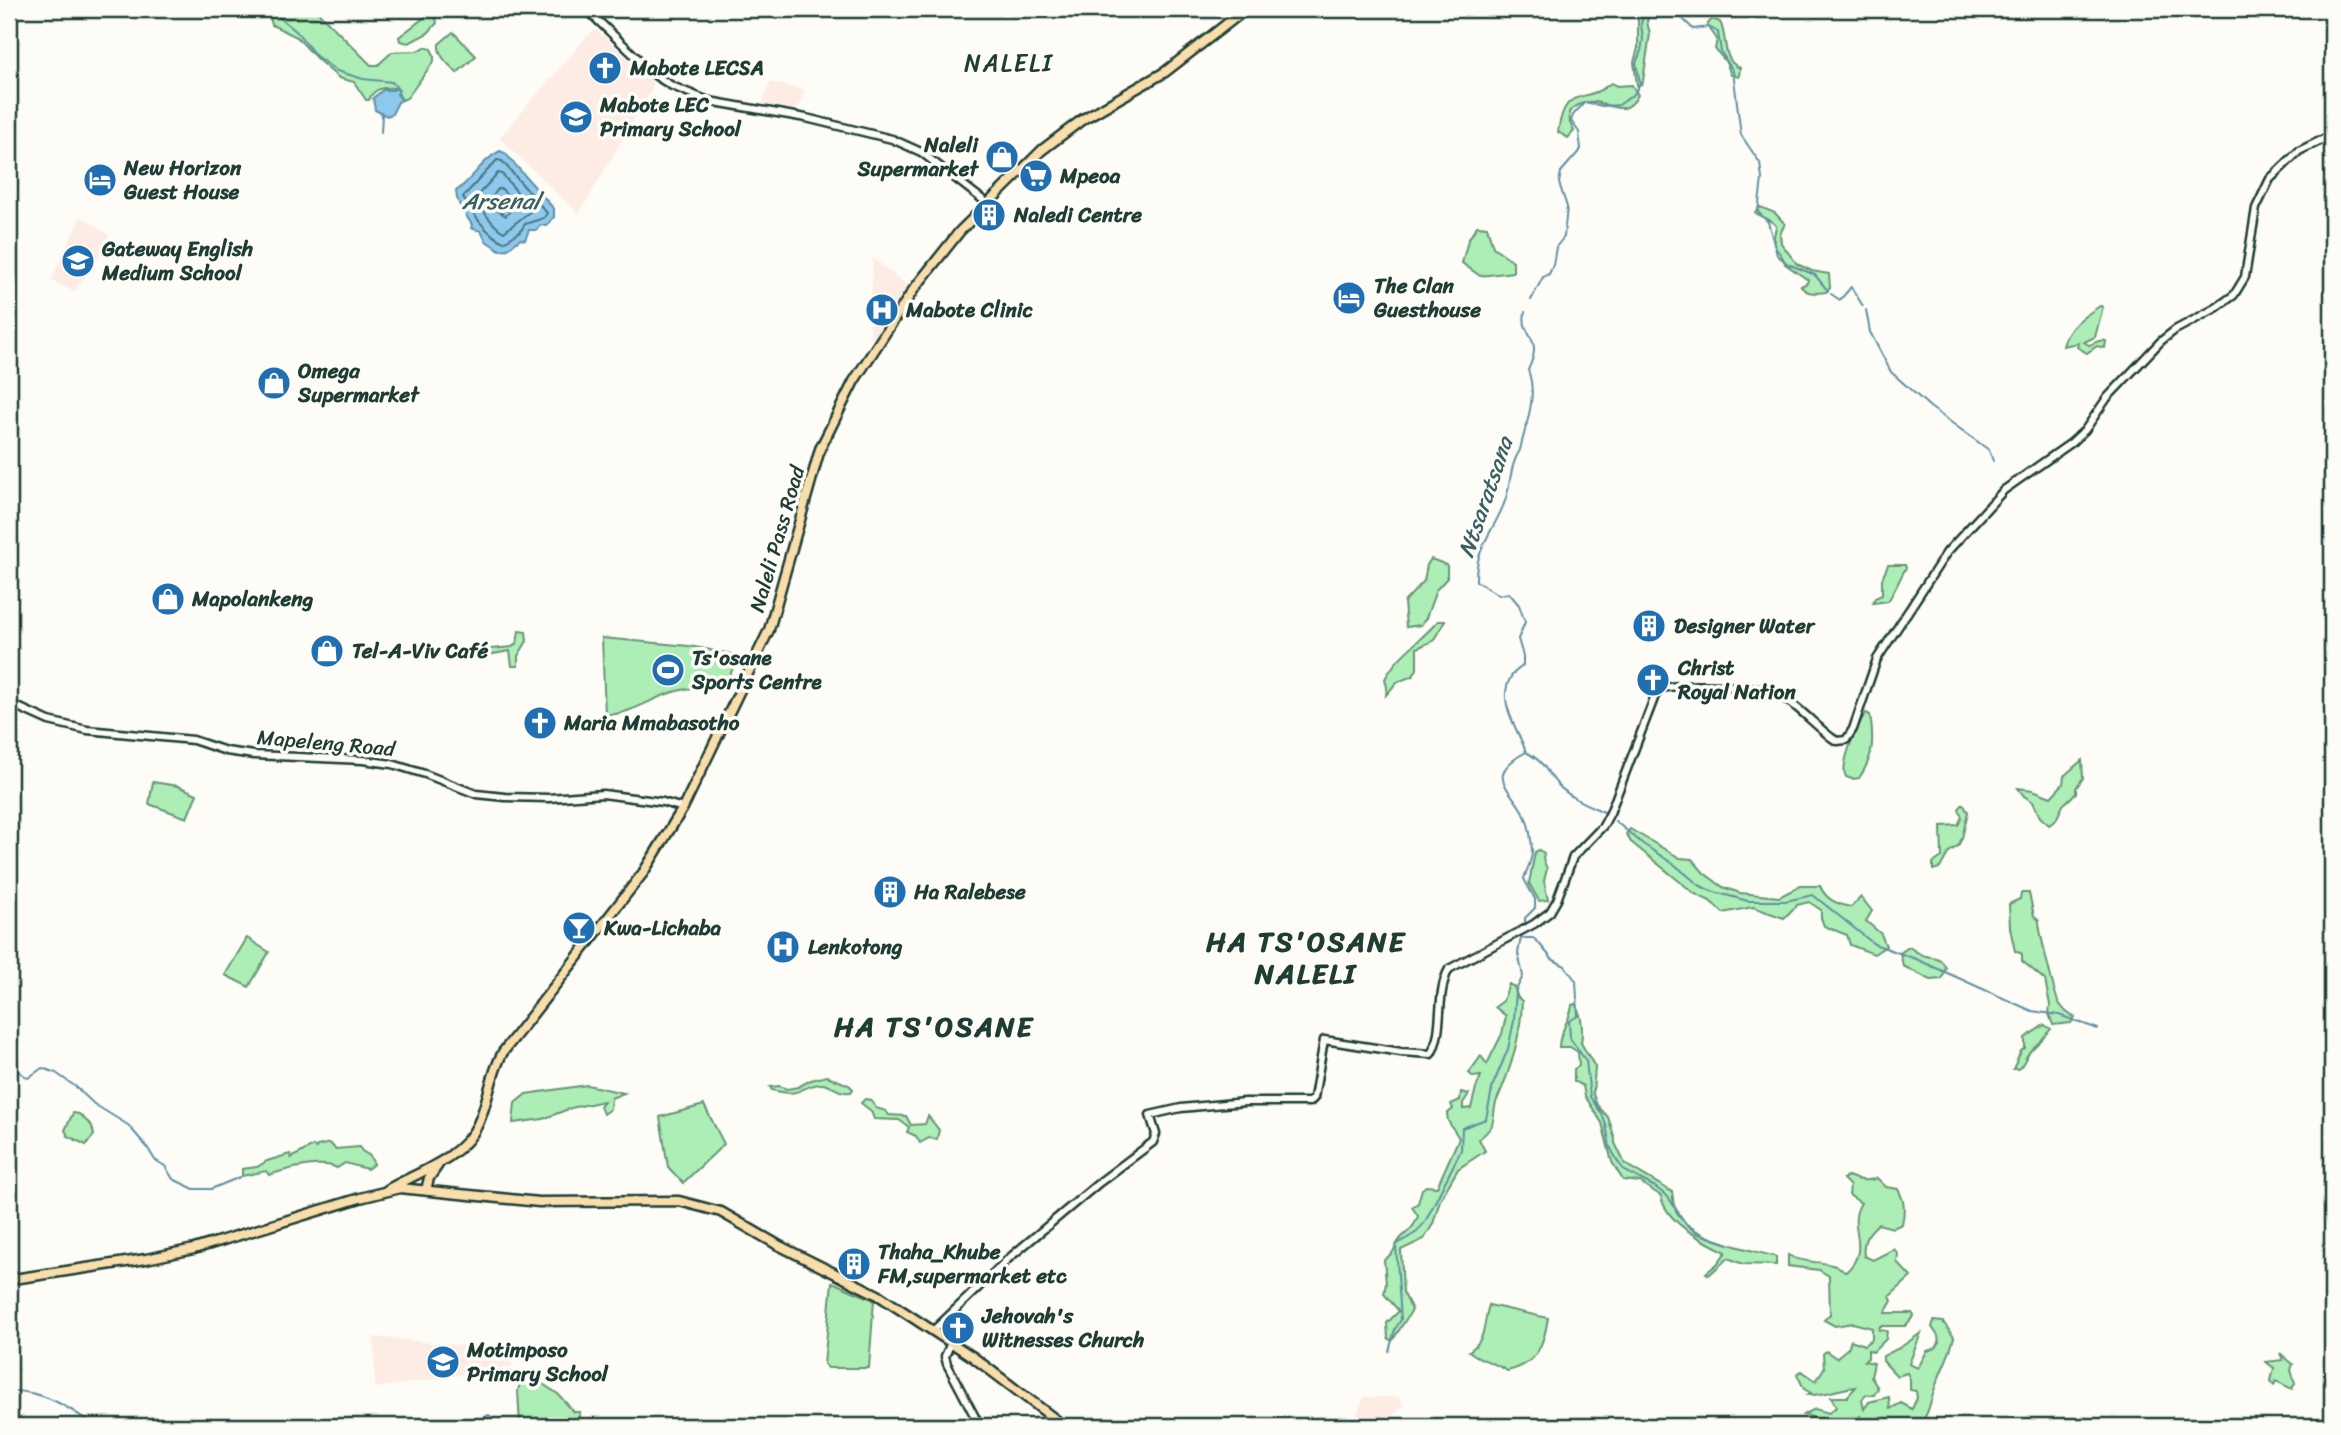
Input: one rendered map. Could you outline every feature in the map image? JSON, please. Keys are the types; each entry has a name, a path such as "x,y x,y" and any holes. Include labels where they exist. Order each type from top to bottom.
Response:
{"main road":[{"name":"Naleli Pass Road","path":"440,1163 470,1137 478,1123 496,1065 503,1052 643,873 683,808 769,630 820,449 860,372 914,289 960,231 1042,150 1083,119 1165,72 1246,9"},
{"path":"421,1190 440,1163"},
{"path":"387,1190 440,1163"},
{"path":"421,1190 427,1170"},
{"path":"9,1278 146,1259 194,1249 400,1188 540,1202 661,1200 692,1203 720,1212 778,1245 870,1291 934,1330 1064,1426"}],"street":[{"path":"586,9 656,76 679,90 709,101 806,118 891,139 925,155 987,203"},
{"path":"934,1330 1009,1259 1100,1182 1153,1142 1156,1134 1150,1115 1173,1109 1245,1102 1310,1102 1314,1098 1324,1040 1431,1054 1436,1040 1444,981 1449,969 1534,924 1553,909 1573,857 1603,826 1610,813 1655,696 1661,688 1740,687 1772,692 1794,706 1832,738 1837,741 1846,740 1853,729 1877,659 1947,552 2004,490 2071,443 2085,430 2107,398 2161,341 2229,299 2241,287 2256,208 2270,179 2299,151 2332,135"},
{"name":"Mapeleng Road","path":"9,703 49,721 87,730 175,737 254,755 363,760 392,764 476,794 550,798 603,794 663,802 683,808"},
{"path":"948,1340 945,1356 947,1364 982,1426"}],"shaded area":[{"name":"Mabote LEC Primary School","path":"597,30 652,80 653,87 579,214 499,138 592,31"},
{"path":"770,82 805,90 801,103 795,110 762,104"},
{"name":"Gateway English Medium School","path":"81,216 107,234 109,241 74,292 51,280"},
{"name":"Mabote Clinic","path":"873,258 909,287 872,341 870,333"},
{"name":"Motimposo Primary School","path":"374,1337 465,1346 508,1347 513,1367 375,1388"},
{"path":"1364,1397 1399,1397 1404,1406 1379,1426 1352,1426"}],"green space":[{"path":"271,9 315,9 371,65 378,65 392,52 417,51 425,47 431,49 434,61 407,98 402,100 395,88 387,88 379,89 366,100 354,82 339,78 297,37 272,25 269,14"},
{"path":"1638,9 1650,9 1647,22 1650,34 1641,85 1637,85 1634,62 1638,48"},
{"path":"434,10 437,23 428,33 409,43 400,41 399,37"},
{"path":"1712,19 1720,22 1727,54 1740,68 1739,77 1731,75 1726,62 1715,49 1717,39 1707,25"},
{"path":"453,32 476,56 457,73 439,49 439,44"},
{"path":"1611,83 1617,86 1632,85 1638,95 1624,108 1589,102 1580,104 1569,112 1574,131 1568,138 1558,132 1565,107 1571,101 1601,90"},
{"path":"1760,207 1775,213 1785,224 1780,234 1781,243 1797,264 1812,271 1829,274 1830,288 1826,292 1812,293 1803,289 1801,286 1808,280 1785,264 1774,244 1776,226 1755,212"},
{"path":"1477,226 1487,227 1493,247 1513,261 1513,272 1480,276 1462,263 1468,240"},
{"path":"2100,306 2103,307 2095,337 2084,342 2089,345 2106,341 2105,348 2097,346 2087,353 2077,347 2078,343 2063,346 2072,327"},
{"path":"1431,559 1447,565 1447,578 1436,590 1421,625 1406,627 1404,602 1424,581"},
{"path":"1888,565 1905,565 1906,568 1888,601 1873,603 1875,598 1882,595 1882,579"},
{"path":"1438,621 1445,621 1433,641 1417,648 1417,669 1413,676 1397,682 1386,695 1385,679 1390,670"},
{"path":"519,631 526,632 527,641 518,656 518,666 512,666 510,651 482,656 470,655 471,651 512,647 517,643"},
{"name":"Ts'osane Sports Centre","path":"602,638 689,646 737,655 727,685 677,691 623,712 605,714"},
{"path":"1866,713 1870,715 1871,724 1870,755 1859,778 1852,779 1846,777 1845,763 1854,734"},
{"path":"2082,760 2083,778 2076,788 2076,793 2063,805 2056,820 2049,825 2040,817 2033,802 2018,788 2051,797 2063,784 2064,776"},
{"path":"153,782 178,786 197,794 187,818 149,804"},
{"path":"1963,804 1968,812 1962,838 1958,846 1949,852 1940,868 1933,870 1933,863 1942,857 1941,826 1958,825 1962,817 1959,809"},
{"path":"1630,829 1680,858 1692,859 1704,873 1723,887 1740,893 1779,897 1800,886 1820,886 1832,901 1851,907 1861,897 1872,911 1866,921 1881,934 1886,946 1874,954 1850,945 1847,935 1824,926 1821,910 1809,902 1797,905 1784,918 1753,907 1723,913 1631,842 1626,834"},
{"path":"1539,850 1544,853 1547,869 1544,881 1548,900 1539,901 1529,883 1535,852"},
{"path":"2021,893 2029,893 2034,916 2039,920 2057,998 2064,1010 2075,1017 2071,1023 2053,1025 2045,980 2022,961 2022,954 2015,951 2009,904 2020,899"},
{"path":"247,938 269,952 249,987 225,975"},
{"path":"1909,947 1922,955 1940,960 1946,968 1942,979 1931,980 1903,966 1900,953"},
{"path":"1509,984 1514,987 1522,1001 1520,1027 1492,1124 1479,1139 1485,1151 1458,1169 1440,1200 1433,1224 1424,1239 1401,1250 1403,1292 1412,1310 1392,1341 1388,1338 1387,1323 1399,1311 1384,1294 1384,1260 1415,1223 1418,1216 1412,1207 1418,1203 1422,1189 1426,1186 1437,1187 1459,1138 1448,1121 1447,1114 1453,1109 1451,1104 1460,1100 1461,1092 1469,1094 1463,1103 1463,1109 1471,1108 1481,1076 1473,1077 1469,1073 1481,1056 1487,1064 1502,1034 1506,1016 1495,1007 1503,1001"},
{"path":"1575,1004 1582,1023 1581,1043 1595,1067 1593,1094 1597,1105 1608,1117 1615,1143 1625,1164 1672,1192 1675,1208 1691,1227 1719,1241 1776,1257 1776,1265 1743,1264 1728,1258 1709,1275 1706,1273 1726,1252 1686,1230 1664,1206 1661,1196 1640,1182 1623,1180 1612,1162 1602,1123 1585,1096 1583,1086 1574,1081 1574,1069 1579,1066 1578,1052 1570,1047 1559,1047 1572,1005"},
{"path":"2044,1025 2051,1029 2029,1052 2020,1067 2013,1069 2025,1048 2025,1038"},
{"path":"827,1076 853,1089 851,1092 843,1092 820,1084 790,1093 772,1090 770,1087 798,1087"},
{"path":"587,1085 624,1093 611,1098 610,1109 603,1114 600,1106 604,1101 571,1108 543,1119 513,1123 515,1103 526,1094"},
{"path":"865,1099 871,1100 876,1108 889,1115 906,1116 911,1125 925,1124 928,1116 939,1130 937,1139 929,1138 920,1143 916,1136 907,1132 909,1127 899,1120 874,1119 871,1111 861,1103"},
{"path":"704,1105 724,1144 683,1183 668,1167 660,1117"},
{"path":"73,1113 79,1114 92,1126 94,1135 86,1145 68,1136 65,1130"},
{"path":"330,1143 335,1149 359,1147 370,1156 374,1164 367,1169 345,1163 337,1168 313,1165 269,1175 266,1171 242,1176 242,1169 257,1167 290,1154 291,1158 313,1146 316,1148"},
{"path":"1848,1176 1863,1180 1877,1178 1886,1187 1898,1189 1904,1206 1902,1224 1893,1228 1878,1224 1866,1238 1864,1256 1873,1260 1894,1249 1898,1254 1897,1262 1911,1277 1890,1296 1892,1301 1885,1313 1912,1313 1914,1316 1905,1326 1880,1326 1879,1330 1887,1331 1886,1339 1873,1352 1868,1350 1868,1358 1864,1361 1874,1363 1871,1377 1878,1388 1874,1395 1865,1395 1862,1400 1864,1409 1869,1402 1889,1397 1890,1409 1901,1403 1912,1409 1917,1398 1916,1391 1910,1390 1907,1373 1897,1376 1883,1361 1883,1356 1921,1333 1909,1364 1918,1368 1927,1351 1936,1348 1939,1343 1932,1327 1934,1321 1943,1322 1954,1337 1928,1411 1919,1426 1869,1426 1860,1416 1846,1426 1820,1426 1812,1417 1803,1415 1815,1409 1829,1413 1836,1407 1831,1397 1847,1397 1856,1387 1808,1395 1811,1393 1804,1389 1797,1374 1802,1371 1816,1381 1824,1368 1823,1354 1826,1351 1836,1358 1848,1348 1851,1340 1864,1345 1872,1339 1872,1328 1853,1323 1835,1326 1824,1320 1830,1314 1829,1276 1819,1270 1788,1266 1788,1255 1832,1265 1846,1272 1854,1263 1858,1246 1856,1220 1861,1203 1849,1195 1850,1186 1843,1179"},
{"path":"832,1282 874,1300 869,1368 828,1368 824,1364"},
{"path":"1489,1305 1548,1318 1541,1345 1526,1364 1507,1371 1469,1351 1482,1336"},
{"path":"2280,1353 2293,1364 2291,1370 2295,1383 2292,1389 2276,1381 2274,1385 2271,1381 2274,1368 2266,1362 2283,1360"},
{"path":"523,1371 558,1394 574,1412 580,1412 577,1426 520,1426 518,1391"}],"water":[{"path":"383,90 399,90 397,94 402,100 392,114 387,116 375,110 373,98"},
{"name":"Arsenal","path":"500,151 505,153 554,209 554,217 546,226 541,225 536,230 529,230 525,240 520,239 508,249 500,250 486,241 481,231 471,228 472,225 459,205 456,191 488,159"}],"waterway":[{"path":"278,9 279,17 297,32 316,56 337,71 363,79 392,82 397,88"},
{"name":"Ntsaratsana","path":"1531,300 1543,277 1549,274 1556,247 1564,237 1567,207 1559,183 1561,172 1581,149 1579,132 1571,121 1573,115 1585,102 1602,106 1619,105 1635,93 1640,83 1636,63 1641,51 1641,24 1645,9"},
{"path":"1673,9 1693,29 1709,27 1718,32 1721,52 1733,71 1741,135 1760,163 1762,179 1758,212 1768,222 1777,255 1788,264 1815,275 1828,291"},
{"path":"1753,9 1770,11"},
{"path":"381,132 382,114"},
{"path":"1831,294 1840,300 1851,287 1863,306"},
{"path":"1866,310 1870,332 1891,372 1930,407 1989,450 1993,461"},
{"name":"Ntsaratsana","path":"1525,312 1524,321 1534,350 1528,370 1532,390 1530,410 1520,450 1512,468 1506,498 1479,557 1476,581 1499,595 1509,593 1519,605 1525,622 1518,639 1523,665 1512,675 1506,696 1510,715 1526,752 1513,760 1503,775 1507,789 1526,818 1531,838 1532,855 1524,879 1535,899 1535,908 1525,918 1525,924"},
{"path":"1526,752 1543,765 1566,792 1606,813"},
{"path":"1615,821 1699,885 1711,891 1748,901 1786,901 1813,895 1874,944 1916,959 2032,1011 2059,1015 2098,1029"},
{"name":"Ntsaratsana","path":"1389,1351 1395,1329 1401,1320 1396,1245 1417,1232 1425,1222 1461,1150 1462,1128 1486,1119 1493,1085 1508,1049 1514,1021 1516,990 1523,976 1518,953 1521,938 1533,938 1537,941 1552,959 1565,966 1576,981 1578,1016 1569,1021 1570,1038 1586,1061 1590,1097 1602,1114 1610,1147 1618,1162 1625,1171 1668,1197 1686,1224 1696,1233 1729,1244"},
{"path":"9,1065 28,1078 42,1068 56,1073 94,1104 128,1125 155,1160 165,1166 173,1179 194,1189 211,1189 240,1177"},
{"path":"9,1391 33,1393 55,1401 95,1426"},
{"path":"9,1400 15,1426"},
{"path":"467,1426 489,1415 506,1426"}],"place":[{"name":"Mabote LECSA","path":"605,68"},
{"name":"Mabote LEC Primary School","path":"576,117"},
{"name":"Naleli Supermarket","path":"1002,157"},
{"name":"Mpeoa","path":"1036,176"},
{"name":"New Horizon Guest House","path":"100,180"},
{"name":"Naledi Centre","path":"989,215"},
{"name":"Gateway English Medium School","path":"78,261"},
{"name":"The Clan Guesthouse","path":"1349,298"},
{"name":"Mabote Clinic","path":"882,310"},
{"name":"Omega Supermarket","path":"274,383"},
{"name":"Mapolankeng","path":"168,599"},
{"name":"Designer Water","path":"1649,626"},
{"name":"Tel-A-Viv Café","path":"327,651"},
{"name":"Ts'osane Sports Centre","path":"668,670"},
{"name":"Christ Royal Nation","path":"1653,680"},
{"name":"Maria Mmabasotho","path":"540,723"},
{"name":"Ha Ralebese","path":"890,892"},
{"name":"Kwa-Lichaba","path":"579,928"},
{"name":"Lenkotong","path":"783,947"},
{"name":"Thaha_Khube FM,supermarket etc","path":"854,1264"},
{"name":"Jehovah's Witnesses Church","path":"958,1328"},
{"name":"Motimposo Primary School","path":"443,1362"}],"district":[{"name":"NALELI","path":"1009,63"},
{"name":"HA TS'OSANE NALELI","path":"1306,957"},
{"name":"HA TS'OSANE","path":"934,1026"}]}
